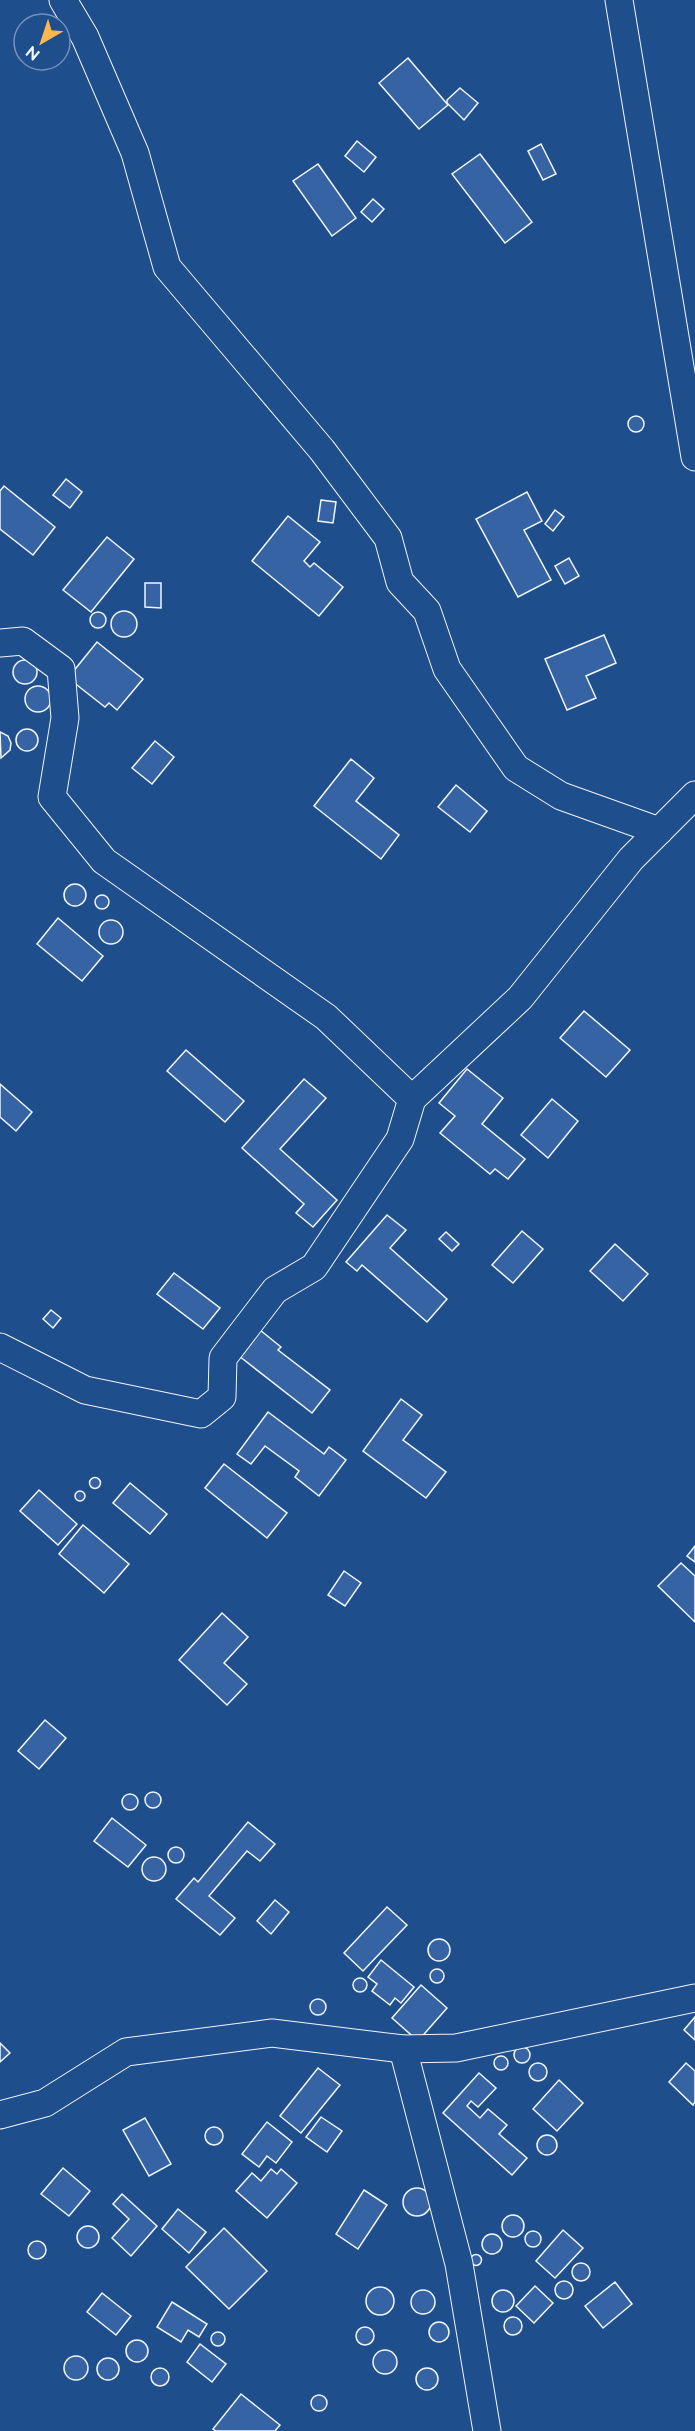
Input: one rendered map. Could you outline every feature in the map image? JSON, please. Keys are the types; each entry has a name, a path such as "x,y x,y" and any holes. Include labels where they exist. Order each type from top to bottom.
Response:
{"street":[{"path":"63,0 85,37 135,153 166,267 322,450 388,538 400,582 427,611 447,669 510,760 516,768 561,796 659,831"},
{"path":"618,0 695,457"},
{"path":"0,643 23,641 61,669 65,718 52,797 104,861 326,1017 412,1099"},
{"path":"0,1347 85,1390 201,1414 222,1397 223,1358 275,1290 314,1267 400,1139 412,1099 520,998 631,859 695,795"},
{"path":"0,2115 45,2103 126,2052 272,2033 403,2049 456,2048 695,1998"},
{"path":"403,2049 459,2264 487,2431"}],"building":[{"path":"408,58 448,105 419,129 379,83"},
{"path":"460,88 478,103 464,120 447,103 447,100"},
{"path":"357,141 376,157 364,172 345,156"},
{"path":"541,144 556,174 543,180 528,151"},
{"path":"480,154 532,222 505,243 452,174"},
{"path":"318,164 356,218 332,236 293,181"},
{"path":"373,199 384,209 372,222 361,212"},
{"path":"633,416 639,416 644,424 642,430 633,432 628,427 628,421"},
{"path":"66,479 82,492 70,508 53,495"},
{"path":"4,486 55,527 33,555 0,529 0,491"},
{"path":"527,492 542,521 524,530 551,580 518,597 476,519"},
{"path":"321,500 336,502 333,523 318,521"},
{"path":"555,510 564,517 553,531 545,524"},
{"path":"288,516 320,542 304,561 310,567 314,563 343,587 319,616 252,561"},
{"path":"107,537 134,559 91,612 63,590"},
{"path":"569,558 579,576 565,584 555,566"},
{"path":"145,583 161,583 161,608 145,607"},
{"path":"124,611 133,615 137,624 133,633 124,637 115,633 111,624 115,615"},
{"path":"95,612 101,612 106,620 104,626 95,628 90,623 90,617"},
{"path":"604,635 616,663 586,676 596,698 567,710 545,659"},
{"path":"97,642 143,679 117,710 109,703 105,707 68,678"},
{"path":"25,660 33,664 37,672 33,680 25,684 17,680 13,672 17,664"},
{"path":"38,686 47,690 51,699 47,708 38,712 29,708 25,699 29,690"},
{"path":"27,729 35,732 38,740 35,748 27,751 19,748 16,740 19,732"},
{"path":"0,732 8,736 11,743 10,750 1,758"},
{"path":"155,741 174,757 152,784 132,768"},
{"path":"351,759 374,778 356,801 399,835 381,859 314,806"},
{"path":"456,785 487,811 470,832 438,807"},
{"path":"71,884 79,884 86,891 86,899 79,906 71,906 64,899 64,891"},
{"path":"102,895 107,897 109,902 107,907 102,909 97,907 95,902 97,897"},
{"path":"58,918 103,956 82,981 37,944"},
{"path":"111,920 116,921 122,927 122,937 116,943 111,944 106,943 100,937 99,932 100,927 106,921"},
{"path":"584,1011 630,1050 606,1077 560,1038"},
{"path":"186,1050 244,1101 225,1122 167,1071"},
{"path":"467,1069 503,1098 482,1124 525,1159 508,1179 495,1169 490,1174 440,1133 455,1116 439,1103"},
{"path":"304,1079 326,1098 280,1149 337,1200 313,1227 296,1213 304,1204 242,1148"},
{"path":"0,1084 32,1112 16,1131 0,1117"},
{"path":"552,1099 578,1121 548,1158 521,1135"},
{"path":"387,1215 406,1230 390,1248 447,1299 427,1322 362,1265 357,1271 346,1262"},
{"path":"522,1231 543,1249 513,1283 492,1265"},
{"path":"446,1232 459,1244 452,1251 439,1239"},
{"path":"615,1244 648,1274 623,1301 590,1271"},
{"path":"174,1273 220,1308 203,1329 157,1294"},
{"path":"51,1310 61,1318 53,1328 43,1319"},
{"path":"260,1330 281,1347 278,1350 330,1390 312,1413 239,1356"},
{"path":"401,1399 422,1415 403,1440 446,1472 426,1498 363,1451"},
{"path":"268,1412 324,1454 329,1447 346,1460 319,1496 295,1477 299,1471 265,1446 251,1464 237,1454"},
{"path":"224,1464 287,1513 267,1538 205,1488"},
{"path":"95,1477 101,1483 95,1489 89,1483"},
{"path":"130,1483 167,1514 150,1534 113,1503"},
{"path":"39,1490 77,1524 58,1545 20,1511"},
{"path":"80,1491 85,1496 80,1501 75,1496"},
{"path":"83,1525 129,1564 104,1593 59,1554"},
{"path":"695,1546 695,1562 687,1556"},
{"path":"681,1563 695,1576 695,1622 658,1586"},
{"path":"344,1571 361,1583 345,1606 328,1595"},
{"path":"222,1613 248,1637 224,1663 247,1684 227,1705 179,1660"},
{"path":"45,1720 66,1738 39,1769 18,1751"},
{"path":"153,1792 161,1800 153,1808 145,1800"},
{"path":"127,1794 133,1794 138,1802 136,1808 127,1810 122,1805 122,1799"},
{"path":"112,1818 146,1845 128,1867 94,1841"},
{"path":"248,1822 275,1844 260,1861 247,1851 209,1896 235,1918 220,1935 176,1899 194,1878 198,1882"},
{"path":"173,1847 179,1847 184,1855 182,1861 173,1863 168,1858 168,1852"},
{"path":"154,1857 159,1858 165,1864 165,1874 159,1880 154,1881 149,1880 143,1874 142,1869 143,1864 149,1858"},
{"path":"275,1900 289,1912 271,1934 257,1921"},
{"path":"387,1907 407,1925 363,1971 344,1953"},
{"path":"439,1939 447,1942 450,1950 447,1958 439,1961 431,1958 428,1950 431,1942"},
{"path":"381,1960 414,1987 401,2003 395,1998 390,2005 372,1991 377,1984 368,1977"},
{"path":"437,1969 442,1971 444,1976 442,1981 437,1983 432,1981 430,1976 432,1971"},
{"path":"360,1978 365,1980 367,1985 365,1990 360,1992 355,1990 353,1985 355,1980"},
{"path":"421,1985 447,2008 418,2041 392,2018"},
{"path":"318,1999 324,2001 326,2007 324,2013 318,2015 312,2013 310,2007 312,2001"},
{"path":"695,2017 695,2040 684,2030"},
{"path":"0,2043 10,2053 0,2062"},
{"path":"522,2047 528,2049 530,2055 528,2061 522,2063 516,2061 514,2055 516,2049"},
{"path":"498,2056 504,2056 508,2063 504,2070 498,2070 494,2066 494,2060"},
{"path":"534,2063 542,2063 547,2068 545,2079 534,2081 529,2076 529,2068"},
{"path":"686,2063 695,2071 695,2102 693,2105 669,2082"},
{"path":"318,2068 340,2085 301,2133 280,2116"},
{"path":"479,2073 496,2088 478,2107 471,2101 467,2106 480,2118 488,2109 507,2125 499,2134 527,2158 512,2175 443,2113"},
{"path":"559,2080 583,2103 557,2131 533,2109"},
{"path":"321,2117 342,2131 327,2152 306,2137"},
{"path":"145,2118 171,2164 149,2176 123,2130"},
{"path":"267,2122 292,2142 276,2163 267,2156 259,2167 242,2154"},
{"path":"210,2127 218,2127 223,2132 221,2143 210,2145 205,2140 205,2132"},
{"path":"543,2135 551,2135 557,2141 557,2149 551,2155 543,2155 537,2149 537,2141"},
{"path":"63,2168 90,2191 69,2216 41,2194"},
{"path":"271,2169 277,2174 281,2169 297,2183 267,2218 236,2191 252,2173 261,2181"},
{"path":"417,2188 427,2192 431,2202 427,2212 417,2216 407,2212 403,2202 407,2192"},
{"path":"364,2190 387,2205 358,2249 336,2234"},
{"path":"122,2194 157,2226 131,2256 112,2238 129,2219 113,2204"},
{"path":"178,2209 206,2232 189,2253 162,2229"},
{"path":"513,2215 521,2218 524,2226 521,2234 513,2237 505,2234 502,2226 505,2218"},
{"path":"88,2226 96,2229 99,2237 96,2245 88,2248 80,2245 77,2237 80,2229"},
{"path":"224,2228 267,2271 229,2309 186,2267"},
{"path":"563,2230 583,2248 555,2278 536,2261"},
{"path":"530,2231 536,2231 541,2239 539,2245 530,2247 525,2242 525,2236"},
{"path":"492,2234 499,2237 502,2244 499,2251 492,2254 485,2251 482,2244 485,2237"},
{"path":"33,2241 41,2241 46,2246 44,2257 33,2259 28,2254 28,2246"},
{"path":"476,2255 480,2256 480,2264 476,2265 472,2264 471,2260 472,2256"},
{"path":"581,2263 587,2266 590,2272 587,2278 581,2281 575,2278 572,2272 575,2266"},
{"path":"560,2281 568,2281 573,2286 571,2297 560,2299 555,2294 555,2286"},
{"path":"615,2282 632,2304 603,2328 585,2306"},
{"path":"535,2286 553,2303 534,2323 516,2306"},
{"path":"380,2287 390,2291 394,2301 390,2311 380,2315 370,2311 366,2301 370,2291"},
{"path":"423,2290 428,2291 434,2297 434,2307 428,2313 423,2314 418,2313 412,2307 411,2302 412,2297 418,2291"},
{"path":"503,2290 511,2293 514,2301 511,2309 503,2312 495,2309 492,2301 495,2293"},
{"path":"102,2293 131,2316 116,2335 87,2312"},
{"path":"172,2302 207,2324 199,2337 188,2330 181,2342 157,2327"},
{"path":"513,2317 519,2320 522,2326 519,2332 513,2335 507,2332 504,2326 507,2320"},
{"path":"439,2322 446,2325 449,2332 446,2339 439,2342 432,2339 429,2332 432,2325"},
{"path":"361,2327 369,2327 374,2332 372,2343 361,2345 356,2340 356,2332"},
{"path":"215,2332 221,2332 225,2339 221,2346 215,2346 211,2342 211,2336"},
{"path":"137,2340 145,2343 148,2351 145,2359 137,2362 129,2359 126,2351 129,2343"},
{"path":"200,2344 226,2364 212,2382 187,2362"},
{"path":"385,2350 390,2351 396,2357 396,2367 390,2373 385,2374 380,2373 374,2367 373,2362 374,2357 380,2351"},
{"path":"76,2356 85,2359 88,2368 85,2377 76,2380 67,2377 64,2368 67,2359"},
{"path":"108,2358 116,2361 119,2369 116,2377 108,2380 100,2377 97,2369 100,2361"},
{"path":"160,2368 166,2371 169,2377 166,2383 160,2386 154,2383 151,2377 154,2371"},
{"path":"427,2368 435,2371 438,2379 435,2387 427,2390 419,2387 416,2379 419,2371"},
{"path":"241,2394 280,2425 275,2431 216,2431 213,2429"},
{"path":"316,2395 322,2395 327,2403 325,2409 316,2411 311,2406 311,2400"}]}
